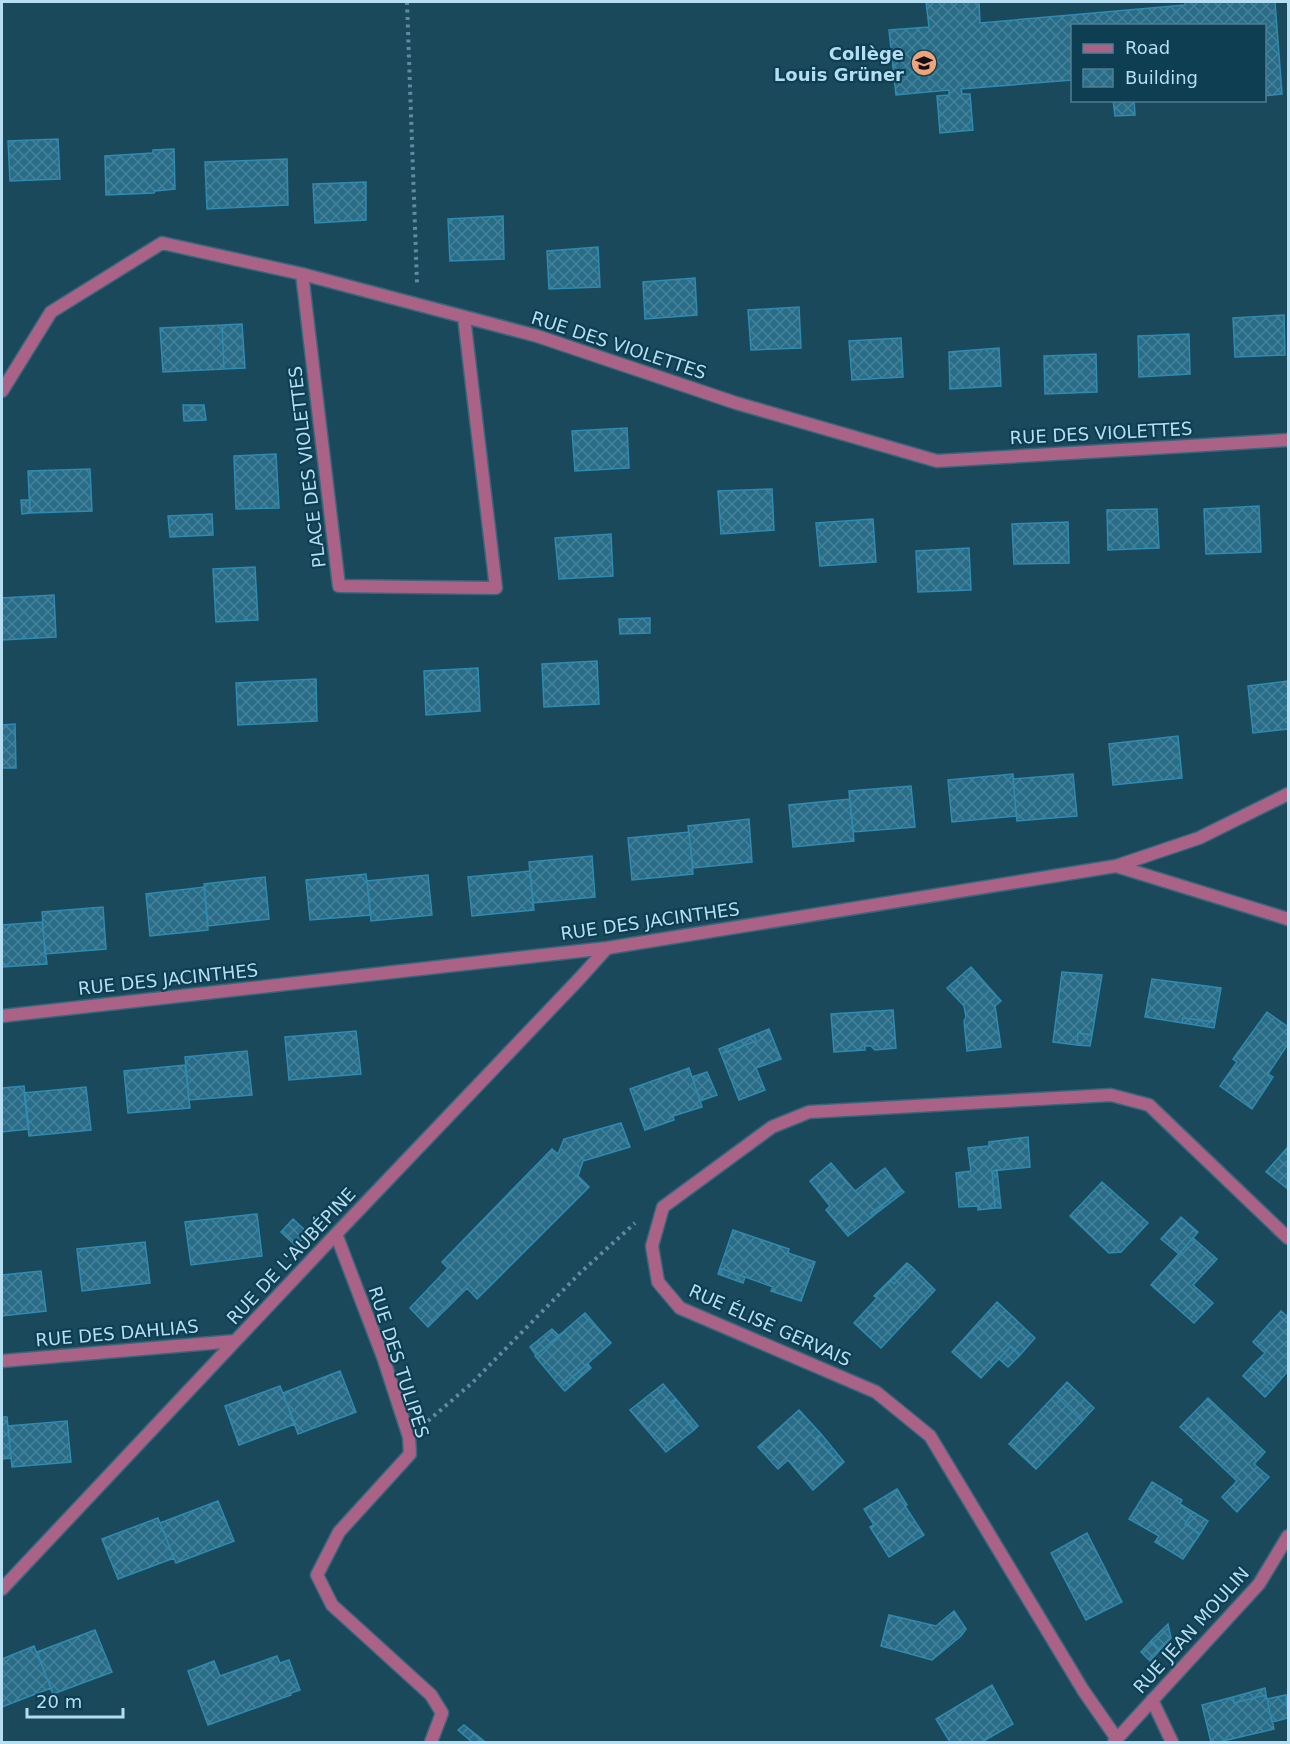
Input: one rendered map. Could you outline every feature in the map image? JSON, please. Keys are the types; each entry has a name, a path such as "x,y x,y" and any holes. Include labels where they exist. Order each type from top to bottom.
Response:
{"street":[{"name":"RUE DES VIOLETTES","path":"2,391 51,312 162,243 302,274 537,336 736,403 937,461 1288,440"},
{"name":"PLACE DES VIOLETTES","path":"302,274 339,586 496,588 464,317"},
{"name":"RUE DES JACINTHES","path":"2,1016 606,948 1116,866 1198,838 1288,794"},
{"path":"1116,866 1288,919"},
{"name":"RUE DE L'AUBÉPINE","path":"2,1589 606,948"},
{"path":"663,1207 772,1127 809,1112 1111,1095 1149,1105 1288,1238"},
{"name":"RUE ÉLISE GERVAIS","path":"663,1207 652,1246 658,1282 681,1308 876,1392 930,1436 1115,1741"},
{"name":"RUE DES TULIPES","path":"336,1233 409,1437 410,1454 339,1532 317,1575 332,1605 431,1695 442,1713 431,1743"},
{"name":"RUE DES DAHLIAS","path":"2,1361 235,1341"},
{"name":"RUE JEAN MOULIN","path":"1115,1741 1259,1584 1288,1536"},
{"path":"1152,1700 1172,1743"}],"path":[{"path":"407,2 418,305"},
{"path":"409,1437 472,1383 580,1273 626,1231 663,1207"}],"building":[{"path":"926,2 979,2 980,23 1185,5 1185,2 1275,2 1282,94 1266,96 1266,24 1071,24 1071,80 961,89 962,94 970,94 973,130 940,133 937,96 949,95 949,90 896,95 889,30 929,27"},
{"path":"1113,102 1134,102 1135,115 1115,116"},
{"path":"58,139 60,179 10,181 8,141"},
{"path":"174,149 175,189 154,193 106,195 105,156 153,153 153,150"},
{"path":"287,159 288,205 207,209 205,162"},
{"path":"366,182 366,220 315,223 313,184"},
{"path":"503,216 504,259 450,261 448,219"},
{"path":"598,247 600,287 549,289 547,251"},
{"path":"695,278 697,315 645,319 643,282"},
{"path":"799,307 801,348 751,350 748,310"},
{"path":"1284,315 1285,355 1235,357 1233,318"},
{"path":"242,324 245,368 224,369 222,325"},
{"path":"222,325 224,369 163,372 160,328"},
{"path":"1189,334 1190,374 1139,377 1138,336"},
{"path":"901,338 903,377 852,380 849,341"},
{"path":"999,348 1001,386 950,389 949,352"},
{"path":"1096,354 1097,392 1045,394 1044,356"},
{"path":"183,405 204,405 206,420 184,421"},
{"path":"627,428 629,468 575,471 572,431"},
{"path":"276,454 279,508 236,509 234,456"},
{"path":"90,469 92,511 30,513 28,471"},
{"path":"772,489 774,530 721,534 718,491"},
{"path":"21,500 30,500 30,513 22,514"},
{"path":"1259,506 1261,552 1206,554 1204,509"},
{"path":"1157,509 1159,548 1108,550 1107,510"},
{"path":"212,514 213,535 170,537 168,516"},
{"path":"873,519 876,562 820,566 816,523"},
{"path":"1068,522 1069,563 1014,564 1012,524"},
{"path":"611,534 613,576 559,579 555,538"},
{"path":"969,548 971,590 918,592 916,551"},
{"path":"255,567 258,620 216,622 213,569"},
{"path":"54,595 56,637 2,640 2,598"},
{"path":"650,618 650,633 620,634 619,619"},
{"path":"597,661 599,704 544,707 542,664"},
{"path":"478,668 480,711 426,715 424,671"},
{"path":"316,679 317,721 238,725 236,683"},
{"path":"1288,681 1288,729 1253,733 1248,686"},
{"path":"15,724 16,768 2,768 2,725"},
{"path":"1178,736 1182,778 1113,785 1109,744"},
{"path":"1013,774 1016,816 952,822 948,780"},
{"path":"1073,774 1077,816 1017,821 1013,779"},
{"path":"911,786 915,827 853,832 849,791"},
{"path":"850,799 854,841 793,847 789,805"},
{"path":"749,819 752,862 693,868 688,826"},
{"path":"689,832 693,874 632,880 628,838"},
{"path":"592,856 595,897 533,903 529,862"},
{"path":"530,871 534,910 472,916 468,877"},
{"path":"366,874 371,915 310,920 306,880"},
{"path":"428,875 432,915 371,921 367,881"},
{"path":"265,877 269,919 208,926 204,884"},
{"path":"204,887 208,930 150,936 146,894"},
{"path":"103,907 106,949 45,954 42,912"},
{"path":"42,922 47,964 2,967 2,925"},
{"path":"971,967 1001,1001 995,1006 1001,1047 967,1051 964,1006 947,988"},
{"path":"1062,972 1102,975 1092,1035 1078,1033 1077,1045 1053,1042"},
{"path":"1152,979 1221,988 1215,1022 1183,1018 1182,1023 1145,1017"},
{"path":"893,1010 896,1048 875,1050 871,1046 865,1046 865,1050 834,1052 831,1014"},
{"path":"1267,1012 1288,1027 1288,1044 1268,1074 1273,1077 1252,1109 1220,1086 1237,1062 1233,1059"},
{"path":"1183,1018 1215,1022 1214,1028 1182,1023"},
{"path":"769,1029 781,1059 756,1068 765,1090 739,1100 721,1054 756,1041 754,1035"},
{"path":"356,1031 361,1074 289,1080 285,1037"},
{"path":"1078,1033 1092,1035 1090,1046 1077,1045"},
{"path":"754,1035 756,1041 721,1054 719,1049"},
{"path":"247,1051 252,1095 189,1100 185,1057"},
{"path":"185,1065 190,1108 128,1113 124,1071"},
{"path":"689,1068 702,1107 673,1116 674,1120 645,1130 630,1089"},
{"path":"707,1072 717,1095 700,1101 692,1077"},
{"path":"24,1086 29,1129 2,1132 2,1088"},
{"path":"86,1087 91,1130 29,1136 24,1093"},
{"path":"621,1123 630,1147 583,1161 578,1176 589,1187 477,1299 467,1288 428,1327 410,1308 448,1268 442,1262 552,1149 558,1154 564,1139"},
{"path":"1028,1137 1030,1167 992,1171 995,1208 978,1210 978,1206 959,1207 956,1173 971,1171 968,1148 989,1146 989,1142"},
{"path":"1288,1147 1288,1189 1266,1172"},
{"path":"831,1163 855,1191 885,1168 902,1190 871,1213 873,1216 848,1236 826,1210 830,1206 810,1181"},
{"path":"997,1170 1001,1208 995,1208 992,1171"},
{"path":"1102,1182 1148,1223 1121,1252 1109,1253 1070,1216"},
{"path":"902,1190 904,1192 873,1216 871,1213"},
{"path":"257,1214 262,1256 191,1265 185,1222"},
{"path":"1181,1217 1198,1232 1179,1254 1161,1239"},
{"path":"293,1219 308,1233 296,1246 281,1232"},
{"path":"733,1230 789,1249 788,1253 815,1262 801,1301 771,1291 773,1287 720,1268"},
{"path":"1193,1238 1217,1259 1193,1285 1213,1303 1194,1323 1151,1285"},
{"path":"145,1242 150,1283 82,1291 77,1249"},
{"path":"907,1263 911,1266 894,1284 890,1280"},
{"path":"911,1266 935,1290 881,1348 854,1323 877,1298 874,1296 890,1280 894,1284"},
{"path":"720,1268 745,1277 743,1283 718,1274"},
{"path":"41,1271 46,1311 2,1316 2,1275"},
{"path":"997,1302 1035,1338 1020,1355 1011,1346 981,1378 952,1352"},
{"path":"1281,1311 1288,1317 1288,1371 1274,1387 1251,1367 1265,1353 1253,1342"},
{"path":"585,1313 611,1343 561,1387 535,1356"},
{"path":"552,1329 559,1336 536,1355 530,1347"},
{"path":"1011,1346 1020,1355 1008,1367 999,1359"},
{"path":"588,1364 591,1368 565,1391 561,1387"},
{"path":"1251,1367 1274,1387 1265,1397 1243,1376"},
{"path":"340,1371 356,1412 298,1434 283,1393"},
{"path":"1067,1382 1094,1408 1082,1421 1055,1395"},
{"path":"663,1384 676,1399 671,1402 694,1430 666,1452 630,1410"},
{"path":"280,1386 295,1424 239,1445 225,1406"},
{"path":"1055,1395 1082,1421 1036,1469 1009,1444"},
{"path":"1208,1398 1265,1452 1254,1464 1269,1477 1237,1512 1222,1497 1237,1481 1180,1427"},
{"path":"676,1399 698,1426 694,1430 671,1402"},
{"path":"799,1410 821,1434 816,1438 841,1465 813,1490 788,1460 778,1469 758,1447"},
{"path":"2,1417 7,1417 11,1458 2,1459"},
{"path":"67,1421 71,1462 12,1467 8,1426"},
{"path":"821,1434 844,1462 841,1465 816,1438"},
{"path":"1152,1482 1182,1500 1180,1504 1193,1512 1185,1524 1200,1534 1183,1559 1155,1542 1159,1536 1129,1519"},
{"path":"897,1489 924,1535 889,1557 870,1527 874,1525 864,1509"},
{"path":"218,1501 234,1541 176,1563 160,1523"},
{"path":"1193,1512 1208,1521 1200,1534 1185,1524"},
{"path":"158,1518 174,1558 118,1579 102,1539"},
{"path":"1087,1533 1122,1602 1086,1620 1051,1553"},
{"path":"954,1611 966,1629 961,1636 932,1660 881,1646 889,1615 936,1626"},
{"path":"1168,1624 1171,1638 1160,1650 1151,1641"},
{"path":"95,1630 112,1672 53,1694 37,1652"},
{"path":"1151,1641 1160,1650 1150,1661 1141,1652"},
{"path":"34,1646 51,1688 2,1707 2,1659"},
{"path":"277,1656 280,1663 289,1660 300,1690 208,1725 188,1671 214,1661 220,1676"},
{"path":"992,1685 1013,1724 982,1742 950,1742 936,1719"},
{"path":"1265,1688 1266,1695 1234,1703 1233,1697"},
{"path":"1266,1695 1274,1729 1211,1742 1202,1705 1233,1697 1234,1703"},
{"path":"1286,1695 1288,1718 1272,1722 1267,1699"},
{"path":"464,1725 484,1741 472,1742 458,1730"}],"place":[{"name":"Collège Louis Grüner","path":"924,63"}]}
